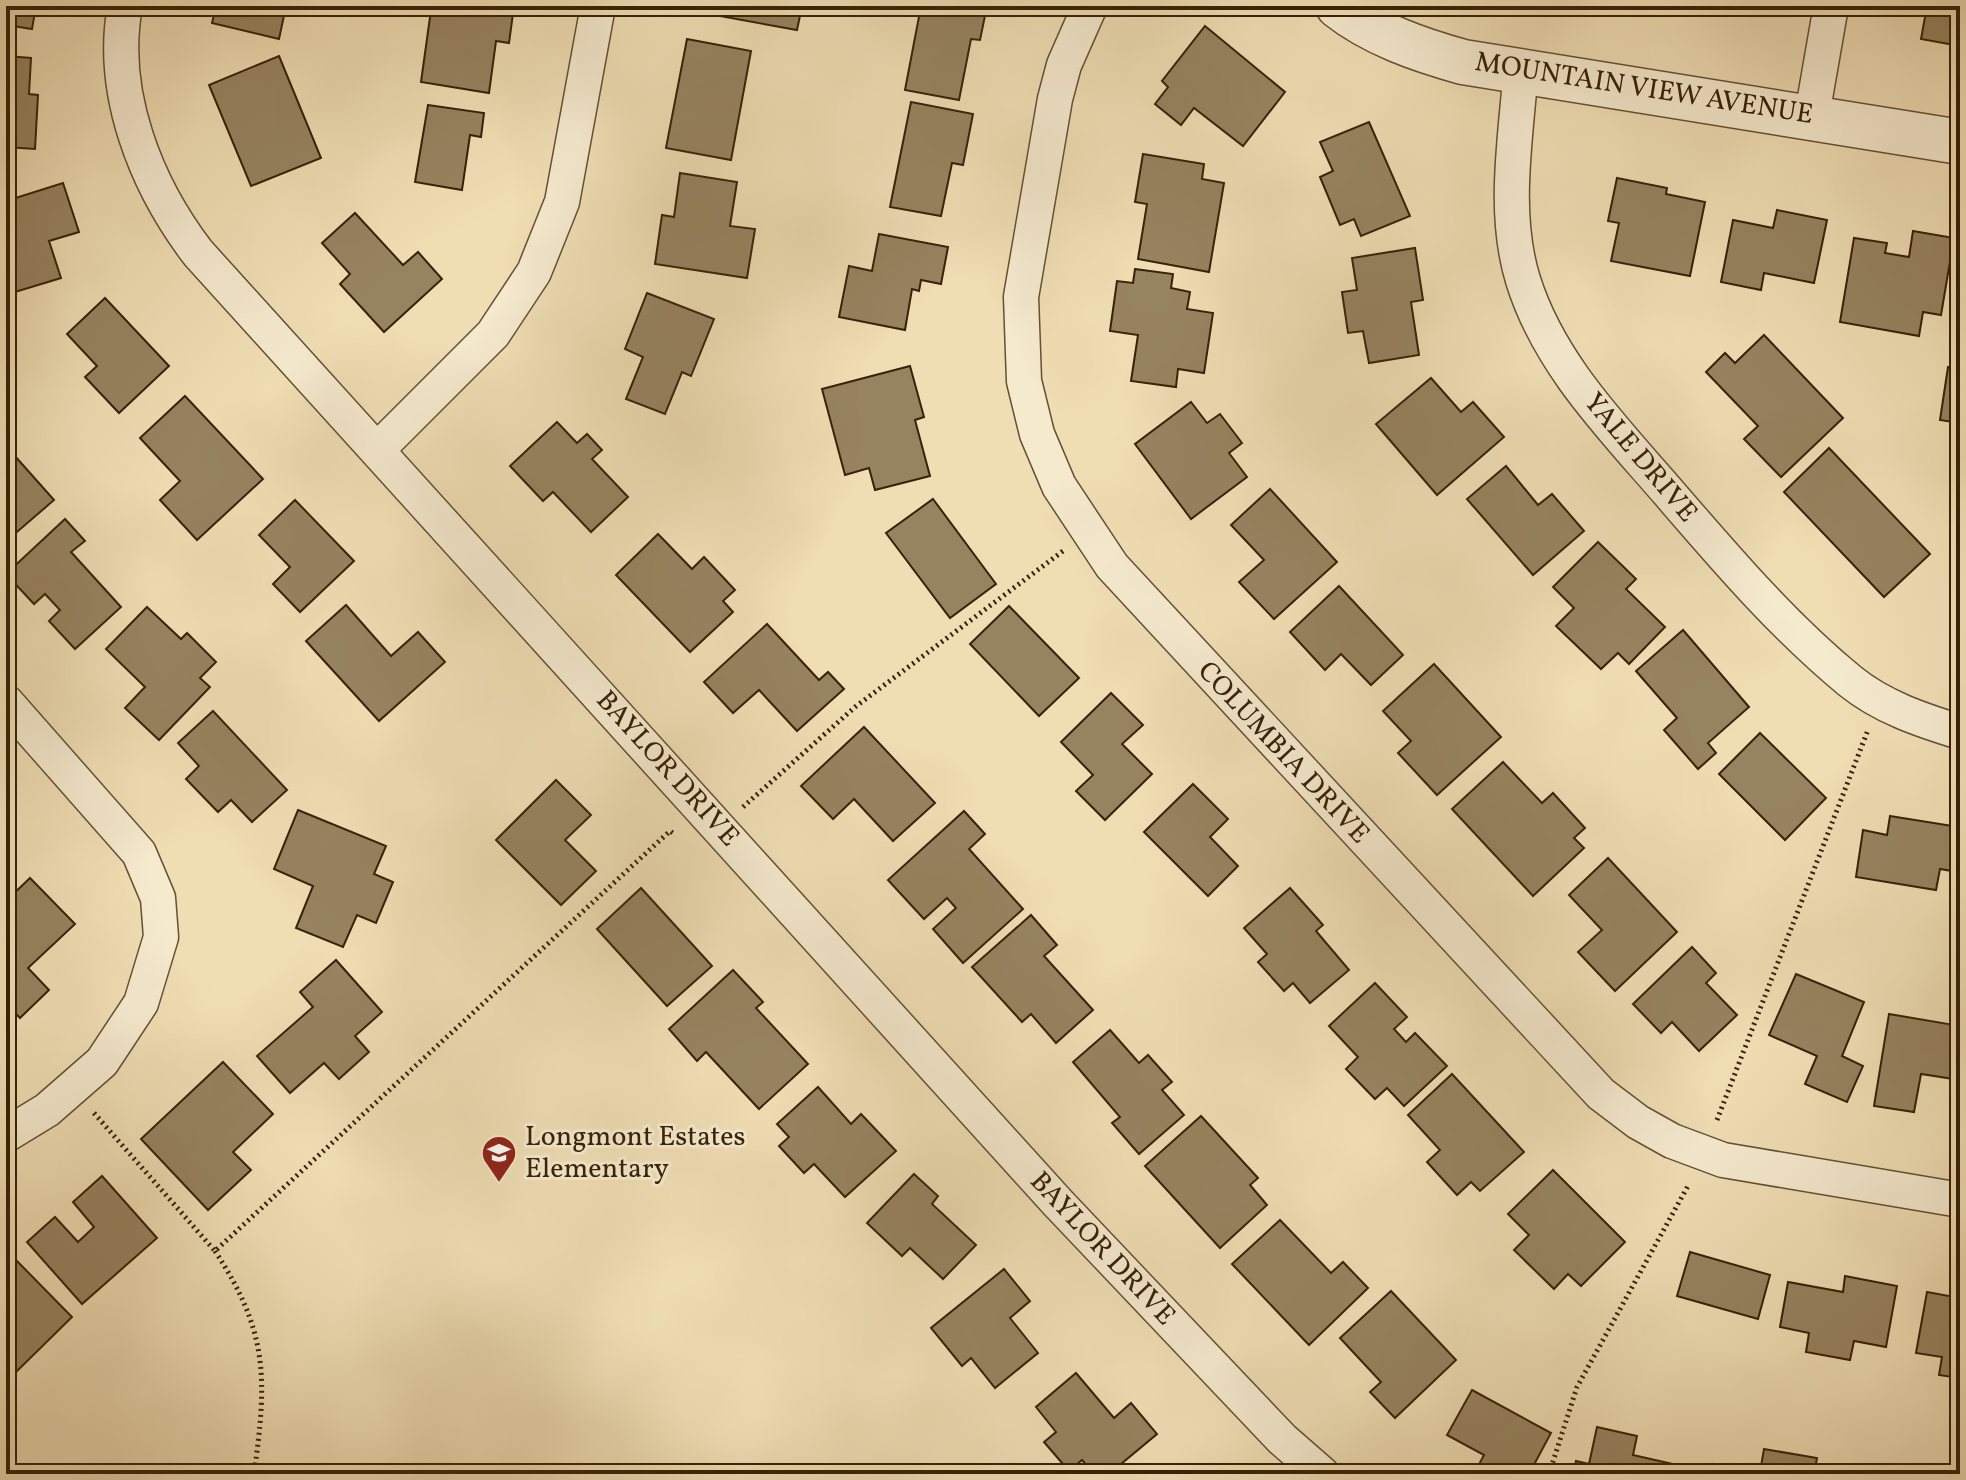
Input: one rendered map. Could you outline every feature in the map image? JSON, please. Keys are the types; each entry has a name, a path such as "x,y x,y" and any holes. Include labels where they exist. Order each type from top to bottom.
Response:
{"street":[{"name":"BAYLOR DRIVE","path":"125,6 123,79 140,154 175,223 198,253 1058,1203 1282,1439 1322,1474"},
{"path":"378,449 493,334 534,272 562,202 598,6"},
{"name":"COLUMBIA DRIVE","path":"1090,6 1064,65 1055,99 1021,297 1020,348 1024,381 1037,434 1059,486 1088,535 1271,742 1601,1094 1638,1122 1672,1141 1723,1160 1960,1200"},
{"name":"MOUNTAIN VIEW AVENUE","path":"1338,6 1354,19 1425,51 1463,62 1521,68 1960,142"},
{"path":"1812,115 1831,6"},
{"name":"YALE DRIVE","path":"1521,68 1511,211 1522,278 1548,342 1588,398 1747,584 1852,682 1906,715 1960,732"},
{"path":"6,702 139,853 158,898 161,937 141,1003 102,1062 47,1110 6,1135"}],"path":[{"path":"746,805 855,707 1053,557"},
{"path":"1716,1123 1880,699"},
{"path":"215,1251 670,831"},
{"path":"72,1088 215,1251 236,1283 258,1336 263,1378 254,1474"},
{"path":"1549,1474 1577,1387 1687,1189"}],"building":[{"path":"6,6 36,6 32,29 6,25"},
{"path":"216,6 286,6 279,39 212,23"},
{"path":"448,6 514,6 509,43 496,41 489,93 421,82 431,10 447,13"},
{"path":"692,6 802,6 797,30 692,11"},
{"path":"921,6 987,6 980,40 971,39 959,100 905,90"},
{"path":"1699,6 1746,6 1745,14"},
{"path":"1927,6 1960,6 1960,46 1921,39"},
{"path":"1205,26 1285,92 1243,146 1194,108 1181,125 1155,104 1168,87 1162,81"},
{"path":"687,39 751,51 731,160 666,148"},
{"path":"6,56 31,58 29,94 38,95 35,149 6,147"},
{"path":"279,56 321,158 251,186 209,85"},
{"path":"911,102 973,114 963,165 952,163 941,216 890,207"},
{"path":"428,105 484,113 481,137 470,135 462,190 415,182"},
{"path":"1369,122 1410,216 1361,236 1354,219 1340,225 1320,177 1333,171 1320,142"},
{"path":"1143,154 1204,164 1202,179 1224,183 1209,272 1138,259 1147,204 1135,202"},
{"path":"680,173 737,182 730,226 755,229 747,278 655,264 662,215 674,217"},
{"path":"1617,178 1667,188 1666,194 1705,202 1690,276 1611,261 1619,223 1608,221"},
{"path":"63,183 79,232 49,241 61,278 15,292 6,263 6,201"},
{"path":"1777,210 1827,220 1814,283 1764,273 1761,290 1721,282 1733,220 1773,228"},
{"path":"355,213 403,265 418,252 442,279 384,332 340,284 350,274 322,243"},
{"path":"1913,231 1954,238 1941,315 1923,312 1919,336 1840,322 1854,238 1887,243 1885,253 1909,257"},
{"path":"879,234 948,247 941,284 921,280 919,291 912,289 905,330 839,317 849,266 872,271"},
{"path":"1415,248 1423,300 1411,302 1419,355 1369,363 1363,331 1348,333 1342,292 1357,290 1352,258"},
{"path":"1135,269 1173,274 1171,288 1190,292 1187,309 1213,313 1204,373 1178,369 1176,387 1131,381 1138,335 1110,331 1117,281 1133,283"},
{"path":"647,293 714,319 691,376 682,372 665,414 626,399 643,357 625,349"},
{"path":"105,298 169,366 119,413 85,377 97,366 67,334"},
{"path":"1764,335 1843,418 1781,477 1744,439 1758,426 1706,372 1725,353 1735,363"},
{"path":"910,366 924,417 915,420 930,476 875,490 869,468 845,475 822,389"},
{"path":"1948,367 1960,369 1960,440 1951,438 1953,422 1940,420"},
{"path":"1431,378 1461,412 1473,402 1504,437 1437,495 1376,424"},
{"path":"185,396 263,479 197,540 160,500 180,481 140,438"},
{"path":"1191,402 1207,423 1220,414 1242,443 1229,453 1247,477 1191,519 1135,444"},
{"path":"557,422 577,443 587,434 602,450 592,459 628,497 591,532 553,492 543,501 510,466"},
{"path":"6,446 54,500 10,538 6,534"},
{"path":"1829,448 1930,554 1884,597 1784,492"},
{"path":"1506,466 1538,505 1552,494 1584,531 1533,575 1467,499"},
{"path":"1270,489 1337,562 1274,619 1239,582 1264,560 1231,525"},
{"path":"933,499 996,584 950,618 886,533"},
{"path":"295,500 354,561 300,612 273,584 290,567 259,535"},
{"path":"65,519 85,541 71,552 121,607 75,649 49,621 60,610 45,594 34,604 6,574"},
{"path":"658,534 692,569 704,557 735,590 723,601 733,612 690,652 616,575"},
{"path":"1598,542 1636,579 1626,589 1665,627 1629,664 1618,653 1601,669 1556,626 1574,608 1553,587"},
{"path":"1960,567 1960,623 1954,623"},
{"path":"1339,586 1403,655 1371,685 1341,654 1325,670 1290,632"},
{"path":"346,605 391,656 418,632 445,662 379,721 306,641"},
{"path":"1009,606 1079,678 1039,716 970,644"},
{"path":"147,607 181,639 187,633 216,662 200,678 210,687 159,740 125,708 145,687 106,649"},
{"path":"767,624 819,680 828,672 844,689 797,731 759,690 733,713 704,682"},
{"path":"1683,630 1749,707 1708,743 1716,753 1698,769 1664,730 1677,718 1636,671"},
{"path":"1434,664 1501,737 1437,795 1398,753 1411,741 1383,711"},
{"path":"1111,693 1143,725 1122,744 1152,774 1105,820 1076,791 1093,775 1061,742"},
{"path":"213,711 287,790 252,822 231,800 218,812 186,779 199,766 178,743"},
{"path":"864,727 935,803 893,841 854,799 833,819 801,786"},
{"path":"1760,733 1826,798 1785,840 1719,774"},
{"path":"1503,762 1542,803 1553,793 1585,828 1574,838 1584,848 1533,896 1452,809"},
{"path":"556,780 591,815 565,840 596,871 561,905 496,840"},
{"path":"1193,784 1228,819 1210,837 1238,866 1208,896 1144,832"},
{"path":"298,810 386,846 374,874 393,882 376,923 357,915 343,947 296,928 313,886 274,869"},
{"path":"964,811 985,834 969,849 1023,909 963,963 933,929 956,908 947,898 924,919 888,880"},
{"path":"1890,816 1959,827 1952,871 1940,869 1936,890 1856,877 1863,830 1887,835"},
{"path":"1608,858 1677,932 1615,991 1578,952 1602,930 1569,895"},
{"path":"30,878 75,924 28,968 49,990 20,1018 6,1004 6,901"},
{"path":"641,888 712,966 667,1006 597,929"},
{"path":"1290,888 1323,925 1316,931 1349,970 1310,1003 1293,983 1284,991 1258,962 1267,954 1244,928"},
{"path":"1031,915 1057,945 1044,956 1093,1010 1056,1043 1031,1014 1022,1022 972,967"},
{"path":"1692,947 1716,973 1706,983 1737,1015 1699,1051 1672,1022 1661,1033 1633,1004"},
{"path":"336,960 382,1012 355,1036 369,1052 339,1079 324,1063 290,1093 257,1056 313,1007 300,992"},
{"path":"733,970 763,1002 756,1008 808,1064 759,1109 706,1052 697,1061 669,1029"},
{"path":"1796,974 1864,1002 1842,1056 1863,1066 1847,1102 1805,1084 1817,1056 1769,1035"},
{"path":"1375,983 1407,1017 1394,1029 1406,1042 1415,1033 1447,1066 1404,1106 1387,1088 1375,1099 1346,1069 1358,1057 1329,1026"},
{"path":"1889,1014 1960,1026 1960,1080 1921,1074 1914,1112 1874,1106"},
{"path":"1110,1030 1139,1063 1148,1055 1172,1082 1162,1090 1184,1115 1139,1154 1112,1123 1120,1117 1073,1062"},
{"path":"223,1062 273,1114 233,1152 251,1170 208,1210 141,1139"},
{"path":"1452,1074 1524,1152 1480,1191 1471,1182 1457,1195 1427,1162 1440,1150 1408,1115"},
{"path":"818,1087 851,1124 861,1114 896,1151 845,1197 814,1164 804,1173 779,1146 789,1137 777,1124"},
{"path":"1201,1116 1258,1178 1250,1185 1267,1205 1220,1248 1145,1166"},
{"path":"1553,1170 1625,1242 1581,1286 1568,1274 1554,1289 1514,1250 1529,1235 1508,1214"},
{"path":"914,1174 938,1196 932,1204 976,1245 943,1279 910,1248 902,1256 867,1223"},
{"path":"102,1176 157,1238 82,1304 27,1242 55,1217 78,1242 94,1227 73,1202"},
{"path":"1280,1220 1331,1273 1343,1262 1368,1288 1309,1345 1232,1264"},
{"path":"1690,1252 1770,1275 1758,1319 1677,1296"},
{"path":"14,1258 72,1317 7,1381 6,1265"},
{"path":"1004,1269 1030,1301 1010,1318 1038,1353 995,1388 971,1358 962,1366 931,1328"},
{"path":"1845,1276 1897,1286 1886,1347 1854,1341 1850,1360 1806,1352 1809,1333 1780,1327 1788,1282 1843,1292"},
{"path":"1391,1291 1456,1360 1395,1418 1370,1392 1381,1382 1340,1338"},
{"path":"1927,1292 1960,1298 1960,1378 1939,1375 1942,1357 1916,1353"},
{"path":"1076,1373 1114,1418 1131,1403 1157,1434 1109,1474 1094,1474 1082,1460 1069,1471 1044,1442 1056,1432 1036,1407"},
{"path":"1472,1390 1551,1433 1529,1474 1474,1474 1484,1455 1447,1435"},
{"path":"1597,1427 1637,1436 1633,1455 1686,1467 1684,1474 1573,1474 1576,1461 1589,1464"},
{"path":"1764,1449 1817,1458 1814,1474 1711,1474 1713,1464 1760,1472"}],"place":[{"name":"Longmont Estates Elementary","path":"499,1184"}]}
